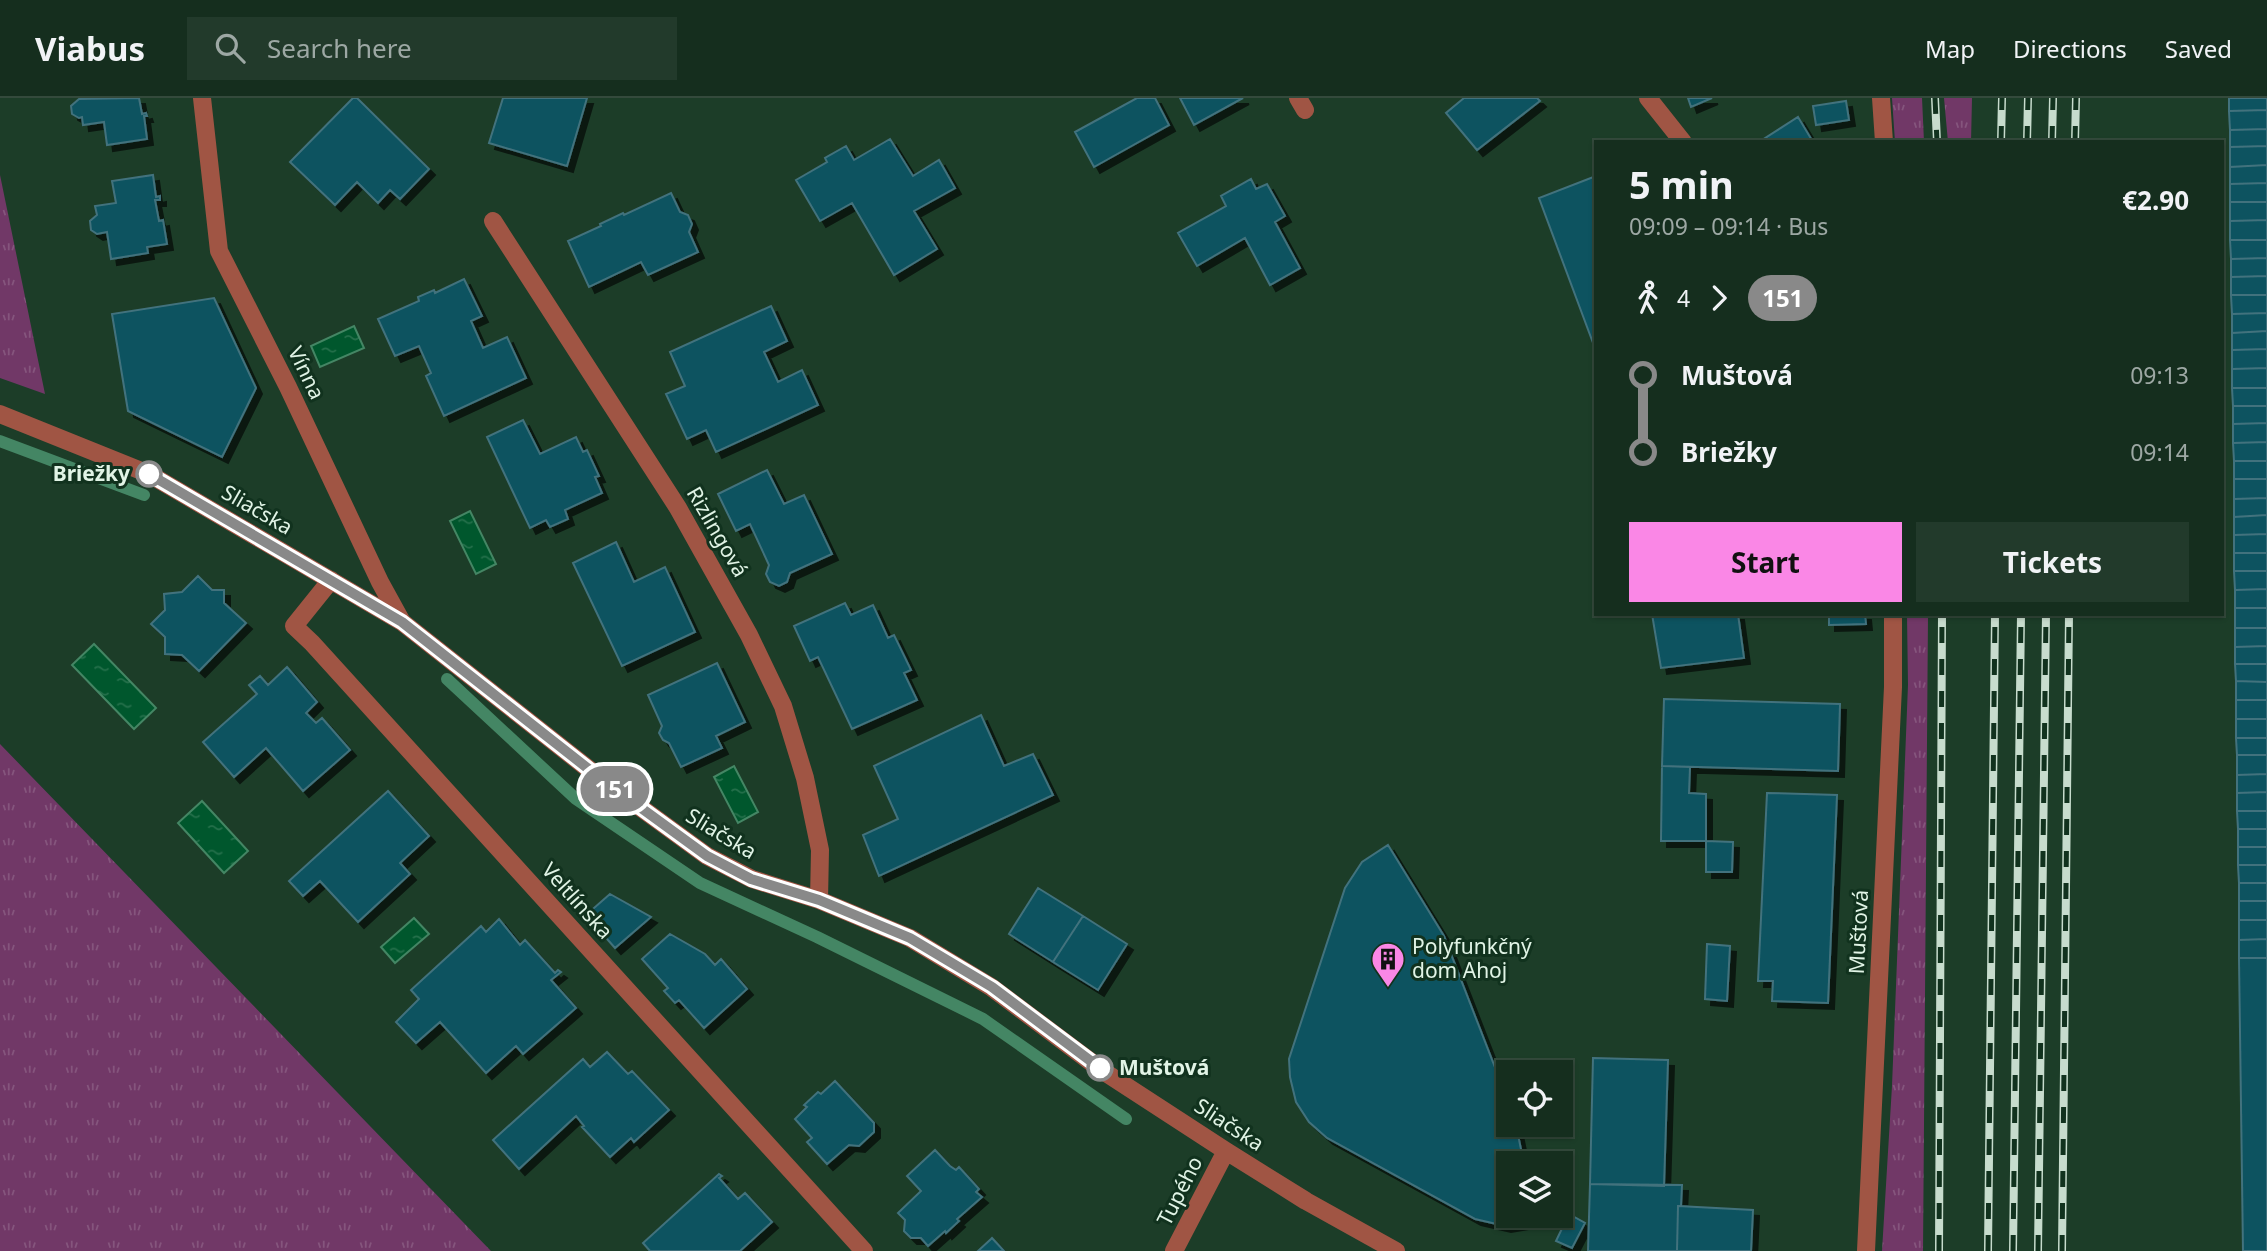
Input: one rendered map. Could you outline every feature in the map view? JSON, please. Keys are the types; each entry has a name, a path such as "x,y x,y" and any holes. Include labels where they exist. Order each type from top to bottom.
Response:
{"street":[{"name":"Vínna","path":"202,98 219,251 402,622"},
{"path":"1648,98 1681,140"},
{"path":"1881,98 1884,140"},
{"name":"Rizlingová","path":"492,221 678,508 749,635 783,706 805,778 820,850 819,900"},
{"name":"Sliačska","path":"0,414 149,474 402,622 600,778 707,856 751,879 819,900 910,938 992,987 1103,1071 1226,1151 1306,1201 1396,1251"},
{"name":"Veltlínska","path":"331,580 294,626 864,1251"},
{"name":"Muštová","path":"1866,1251 1892,701 1893,616"},
{"name":"Tupého","path":"1174,1251 1226,1151"}],"green space":[{"path":"1892,98 1922,98 1924,140 1895,140"},
{"path":"1944,98 1972,98 1971,140 1948,140"},
{"path":"0,175 45,394 0,378"},
{"path":"1907,616 1928,616 1923,1251 1882,1251 1892,1086 1908,685"},
{"path":"0,744 491,1251 0,1251"}],"water":[{"path":"354,326 364,348 320,367 311,346"},
{"path":"470,511 496,564 476,574 450,521"},
{"path":"94,644 156,708 134,729 72,665"},
{"path":"734,766 758,812 738,823 714,777"},
{"path":"202,801 248,851 224,873 178,823"},
{"path":"414,918 429,934 395,963 381,947"}],"building":[{"path":"139,98 142,114 146,113 147,116 144,116 147,139 107,145 104,122 83,125 82,117 72,114 71,106 79,99"},
{"path":"353,98 357,98 429,169 400,199 390,190 378,203 357,182 335,205 290,162"},
{"path":"503,98 587,98 567,166 489,143"},
{"path":"1137,98 1155,98 1169,125 1094,167 1075,132"},
{"path":"1180,98 1243,98 1194,125"},
{"path":"1464,98 1537,98 1540,101 1477,150 1446,113"},
{"path":"1688,98 1712,98 1691,107"},
{"path":"2229,98 2267,98 2267,110 2229,111"},
{"path":"1846,101 1849,120 1816,125 1813,106"},
{"path":"2267,110 2267,129 2230,130 2229,111"},
{"path":"1798,117 1812,140 1762,140"},
{"path":"2267,129 2267,146 2230,147 2230,130"},
{"path":"890,139 913,176 939,160 955,188 914,211 937,249 894,275 852,203 820,221 796,180 827,162 825,158 846,146 854,160"},
{"path":"2267,146 2267,165 2230,167 2230,147"},
{"path":"2267,165 2267,183 2230,184 2230,167"},
{"path":"153,175 156,197 160,196 160,200 155,200 159,221 163,220 167,244 147,247 148,253 111,259 107,232 97,234 91,230 90,221 97,215 95,206 116,203 112,181"},
{"path":"1594,177 1594,346 1539,198"},
{"path":"1251,179 1256,189 1267,184 1285,216 1275,222 1300,268 1270,285 1245,238 1197,266 1178,233 1226,206 1221,196"},
{"path":"2267,183 2267,202 2230,202 2230,184"},
{"path":"671,193 680,212 688,215 692,224 689,232 698,252 648,275 641,262 589,287 568,241 623,213 624,215"},
{"path":"2230,202 2267,202 2267,220 2230,221"},
{"path":"2267,220 2267,240 2230,240 2230,221"},
{"path":"2230,240 2267,240 2267,258 2231,259"},
{"path":"2267,258 2267,276 2231,277 2231,259"},
{"path":"2267,276 2267,295 2231,295 2231,277"},
{"path":"464,279 482,316 471,321 483,348 507,337 526,378 444,416 426,376 431,373 419,346 395,356 378,319 419,301 418,297 434,290 435,293"},
{"path":"2231,295 2267,295 2267,313 2232,314"},
{"path":"214,298 256,388 222,457 128,411 112,314"},
{"path":"771,306 787,341 764,352 778,382 802,370 818,405 716,452 706,430 687,439 666,394 685,386 670,352"},
{"path":"2267,313 2267,331 2232,333 2232,314"},
{"path":"2267,331 2267,349 2232,350 2232,333"},
{"path":"2267,349 2267,368 2232,369 2232,350"},
{"path":"2267,368 2267,388 2232,388 2232,369"},
{"path":"2232,388 2267,388 2267,406 2233,406"},
{"path":"2233,406 2267,406 2267,423 2233,424"},
{"path":"523,420 540,454 576,437 583,452 587,450 599,476 595,477 602,493 565,510 568,519 550,527 546,520 530,528 487,437"},
{"path":"2267,423 2267,442 2233,443 2233,424"},
{"path":"2267,442 2267,461 2234,461 2233,443"},
{"path":"2234,461 2267,461 2267,479 2234,479"},
{"path":"767,470 784,504 804,495 832,554 790,573 787,582 779,586 770,582 766,574 769,565 750,524 736,531 718,494"},
{"path":"2234,479 2267,479 2267,498 2234,499"},
{"path":"2267,498 2267,515 2234,517 2234,499"},
{"path":"2267,515 2267,534 2234,535 2234,517"},
{"path":"2267,534 2267,553 2234,553 2234,535"},
{"path":"616,542 634,582 665,567 695,632 622,666 573,563"},
{"path":"2234,553 2267,553 2267,571 2234,571"},
{"path":"2234,571 2267,571 2267,589 2235,590"},
{"path":"198,576 212,590 224,590 224,603 246,623 199,671 182,655 165,654 165,637 151,624 165,610 164,594 182,592"},
{"path":"2267,589 2267,608 2235,608 2235,590"},
{"path":"845,603 851,615 873,605 888,638 894,635 911,670 904,673 917,700 852,729 818,657 810,661 794,626"},
{"path":"2235,608 2267,608 2267,628 2235,628"},
{"path":"1652,616 1738,616 1744,658 1661,668"},
{"path":"1829,616 1865,616 1866,624 1829,625"},
{"path":"2235,628 2267,628 2267,646 2235,647"},
{"path":"2267,646 2267,664 2235,664 2235,647"},
{"path":"717,663 745,722 716,736 722,748 681,767 669,743 663,740 659,733 662,726 648,695"},
{"path":"2235,664 2267,664 2267,682 2236,681"},
{"path":"287,667 317,702 306,713 316,723 322,718 350,750 303,791 266,748 234,777 203,742 257,694 249,685 260,676 268,685"},
{"path":"2236,681 2267,682 2267,700 2236,700"},
{"path":"1664,699 1840,704 1838,771 1662,766"},
{"path":"2236,700 2267,700 2267,719 2236,719"},
{"path":"981,715 1004,766 1033,754 1053,795 879,876 863,835 898,819 874,766"},
{"path":"2236,719 2267,719 2267,738 2236,738"},
{"path":"2236,738 2267,738 2267,755 2237,755"},
{"path":"2237,755 2267,755 2267,774 2237,775"},
{"path":"1662,766 1690,767 1689,793 1706,794 1706,841 1661,841"},
{"path":"2267,774 2267,792 2237,793 2237,775"},
{"path":"388,791 429,836 400,863 410,874 358,922 320,881 303,896 289,881"},
{"path":"2267,792 2267,811 2237,811 2237,793"},
{"path":"1767,793 1837,795 1828,1003 1772,1001 1773,981 1758,981"},
{"path":"2237,811 2267,811 2267,829 2238,829"},
{"path":"2238,829 2267,829 2267,847 2238,847"},
{"path":"1706,841 1733,842 1732,872 1706,872"},
{"name":"Polyfunkčný dom Ahoj","path":"1388,845 1444,936 1496,1070 1496,1137 1518,1137 1521,1151 1496,1151 1496,1224 1475,1219 1327,1138 1309,1122 1296,1102 1289,1059 1345,888 1362,862"},
{"path":"2238,847 2267,847 2267,865 2238,865"},
{"path":"2238,865 2267,865 2267,883 2239,883"},
{"path":"2239,883 2267,883 2267,901 2239,901"},
{"path":"1038,888 1083,916 1053,962 1009,934"},
{"path":"610,894 651,917 615,948 586,915"},
{"path":"2239,901 2267,901 2267,920 2239,920"},
{"path":"1083,916 1127,944 1098,990 1053,962"},
{"path":"499,919 520,945 525,940 555,973 558,970 561,972 551,980 576,1008 523,1054 516,1046 486,1073 440,1022 416,1043 396,1022 419,999 411,990 481,926 486,932"},
{"path":"2239,920 2267,920 2267,939 2239,940"},
{"path":"670,934 705,954 715,965 721,959 747,989 704,1028 679,1000 675,1003 664,991 668,988 642,959"},
{"path":"2267,939 2267,958 2239,958 2239,940"},
{"path":"1707,944 1730,946 1727,1001 1705,999"},
{"path":"2239,958 2267,958 2267,1251 2243,1251"},
{"path":"607,1052 628,1074 632,1071 669,1110 634,1142 631,1138 610,1157 582,1127 584,1126 576,1116 519,1169 493,1140 583,1059 590,1067"},
{"path":"1593,1058 1668,1060 1664,1186 1590,1184"},
{"path":"835,1081 874,1123 874,1132 859,1146 849,1145 827,1164 807,1142 812,1138 795,1119 807,1107 804,1105"},
{"path":"935,1150 950,1166 956,1170 959,1167 979,1189 976,1192 982,1197 957,1219 959,1221 946,1233 945,1231 928,1246 921,1238 911,1238 904,1231 905,1220 898,1213 921,1191 907,1176"},
{"path":"719,1174 722,1176 719,1178 738,1199 745,1193 772,1222 740,1251 650,1251 643,1243"},
{"path":"1590,1184 1682,1185 1681,1206 1678,1206 1677,1251 1588,1251"},
{"path":"1678,1206 1753,1210 1751,1251 1677,1251"},
{"path":"1573,1216 1585,1223 1572,1248 1556,1241 1562,1228 1573,1228"},
{"path":"991,1239 1004,1251 978,1251"}],"waterway":[{"path":"0,441 144,495"},
{"path":"447,679 576,799 700,883 983,1019 1126,1119"}],"railway":[{"path":"1935,98 1937,140"},
{"path":"2001,140 2002,98"},
{"path":"2027,140 2028,98"},
{"path":"2052,140 2053,98"},
{"path":"2075,140 2076,98"},
{"path":"1939,1251 1942,616"},
{"path":"1988,1251 1995,616"},
{"path":"2013,1251 2021,616"},
{"path":"2038,1251 2046,616"},
{"path":"2062,1251 2069,616"}],"bus line":[{"name":"151","path":"149,474 402,622 600,778 707,856 751,879 819,900 910,938 992,987 1100,1068"}],"place":[{"name":"Briežky","path":"149,474"},
{"name":"Polyfunkčný dom Ahoj","path":"1388,989"},
{"name":"Muštová","path":"1100,1068"}]}
